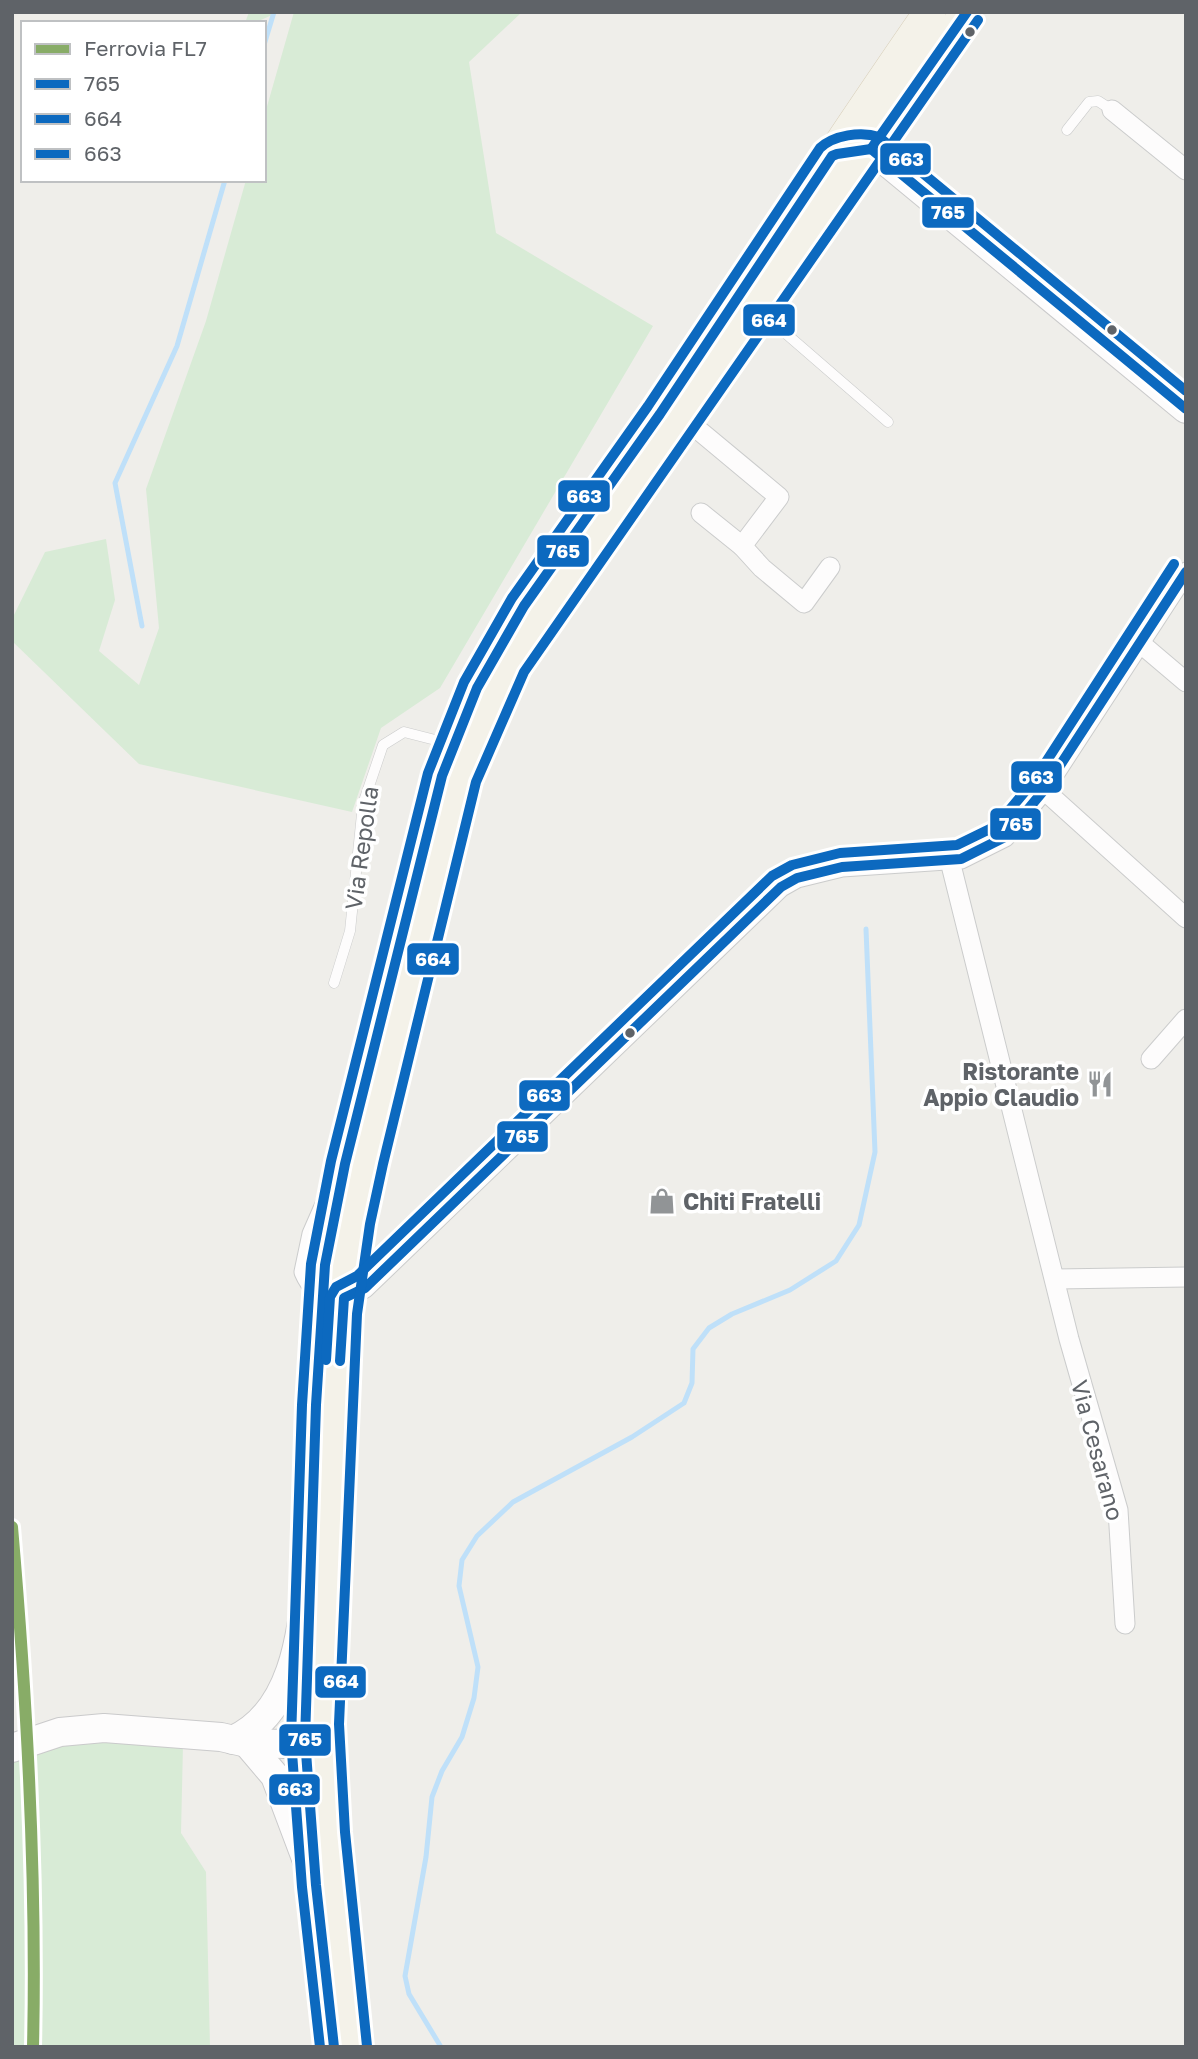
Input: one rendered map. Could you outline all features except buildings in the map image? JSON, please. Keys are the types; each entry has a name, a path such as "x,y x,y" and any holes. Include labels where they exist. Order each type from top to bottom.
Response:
{"main road":[{"path":"354,2047 331,1833 315,1732 333,1296 329,1238 345,1164 451,744 479,681 510,628 706,346 930,12"},
{"path":"334,2047 316,1885 315,1732 309,1565 333,1296 472,752 512,665 967,12"}],"street":[{"path":"1112,110 1186,170"},
{"path":"832,156 853,148 871,149 1186,409"},
{"path":"684,418 779,497 742,546"},
{"path":"701,513 742,546 762,568 804,603 830,566"},
{"path":"333,1296 365,1288 781,887 804,876 842,867 950,861 979,853 1005,837 1044,790 1186,572"},
{"path":"1140,643 1186,682"},
{"path":"1044,790 1186,918"},
{"name":"Via Cesarano","path":"950,861 1069,1339 1118,1510 1125,1624"},
{"path":"1151,1059 1186,1018"},
{"path":"1056,1279 1186,1277"},
{"path":"240,1742 266,1718 285,1683 303,1616 309,1565"},
{"path":"12,1748 41,1736 91,1728 284,1744 315,1732"},
{"path":"240,1742 275,1776 316,1885"}],"lane":[{"path":"1067,130 1089,102 1098,101 1112,110"},
{"path":"759,311 888,422"},
{"name":"Via Repolla","path":"334,983 350,931 363,804 383,745 404,732 451,744"}],"green space":[{"path":"249,12 279,12 259,21 246,21"},
{"path":"294,12 522,12 469,62 496,233 653,326 440,688 381,728 352,812 139,764 12,641 12,619 45,552 106,539 115,600 99,651 139,685 159,628 146,489 206,321 245,182 266,182 266,110"},
{"path":"67,1741 183,1745 181,1833 206,1872 210,2047 12,2047 12,1763"}],"waterway":[{"path":"266,38 274,12"},
{"path":"142,626 115,483 177,346 224,182"},
{"path":"441,2047 409,1994 405,1976 426,1857 432,1797 442,1771 462,1737 474,1698 478,1667 459,1586 462,1560 477,1536 513,1502 632,1437 684,1403 692,1383 693,1349 709,1328 732,1314 790,1290 836,1261 859,1225 875,1152 866,929"}],"rail line":[{"name":"FL7","path":"12,1527 30,1787 34,1917 33,2047"}],"transit line":[{"name":"765","path":"871,149 967,12"},
{"name":"664","path":"367,2046 345,1832 339,1724 357,1314 370,1224 383,1164 476,782 524,672 978,20"},
{"name":"663","path":"320,2047 302,1887 291,1739 302,1405 311,1264 331,1161 428,773 464,682 512,598 648,406 820,148 840,137 856,134 879,137 1186,391"},
{"name":"765","path":"334,2047 316,1885 305,1739 316,1405 325,1265 345,1164 442,776 477,688 524,606 660,414 832,156 837,154 871,149 1186,409"},
{"name":"663","path":"326,1360 330,1297 336,1287 357,1276 772,876 792,865 840,853 957,845 996,826 1033,782 1174,564"},
{"name":"765","path":"340,1361 344,1298 365,1288 781,887 797,878 842,867 961,859 1005,837 1044,790 1186,572"}],"place":[{"name":"Ristorante Appio Claudio","path":"1100,1084"},
{"name":"Chiti Fratelli","path":"662,1201"}]}
